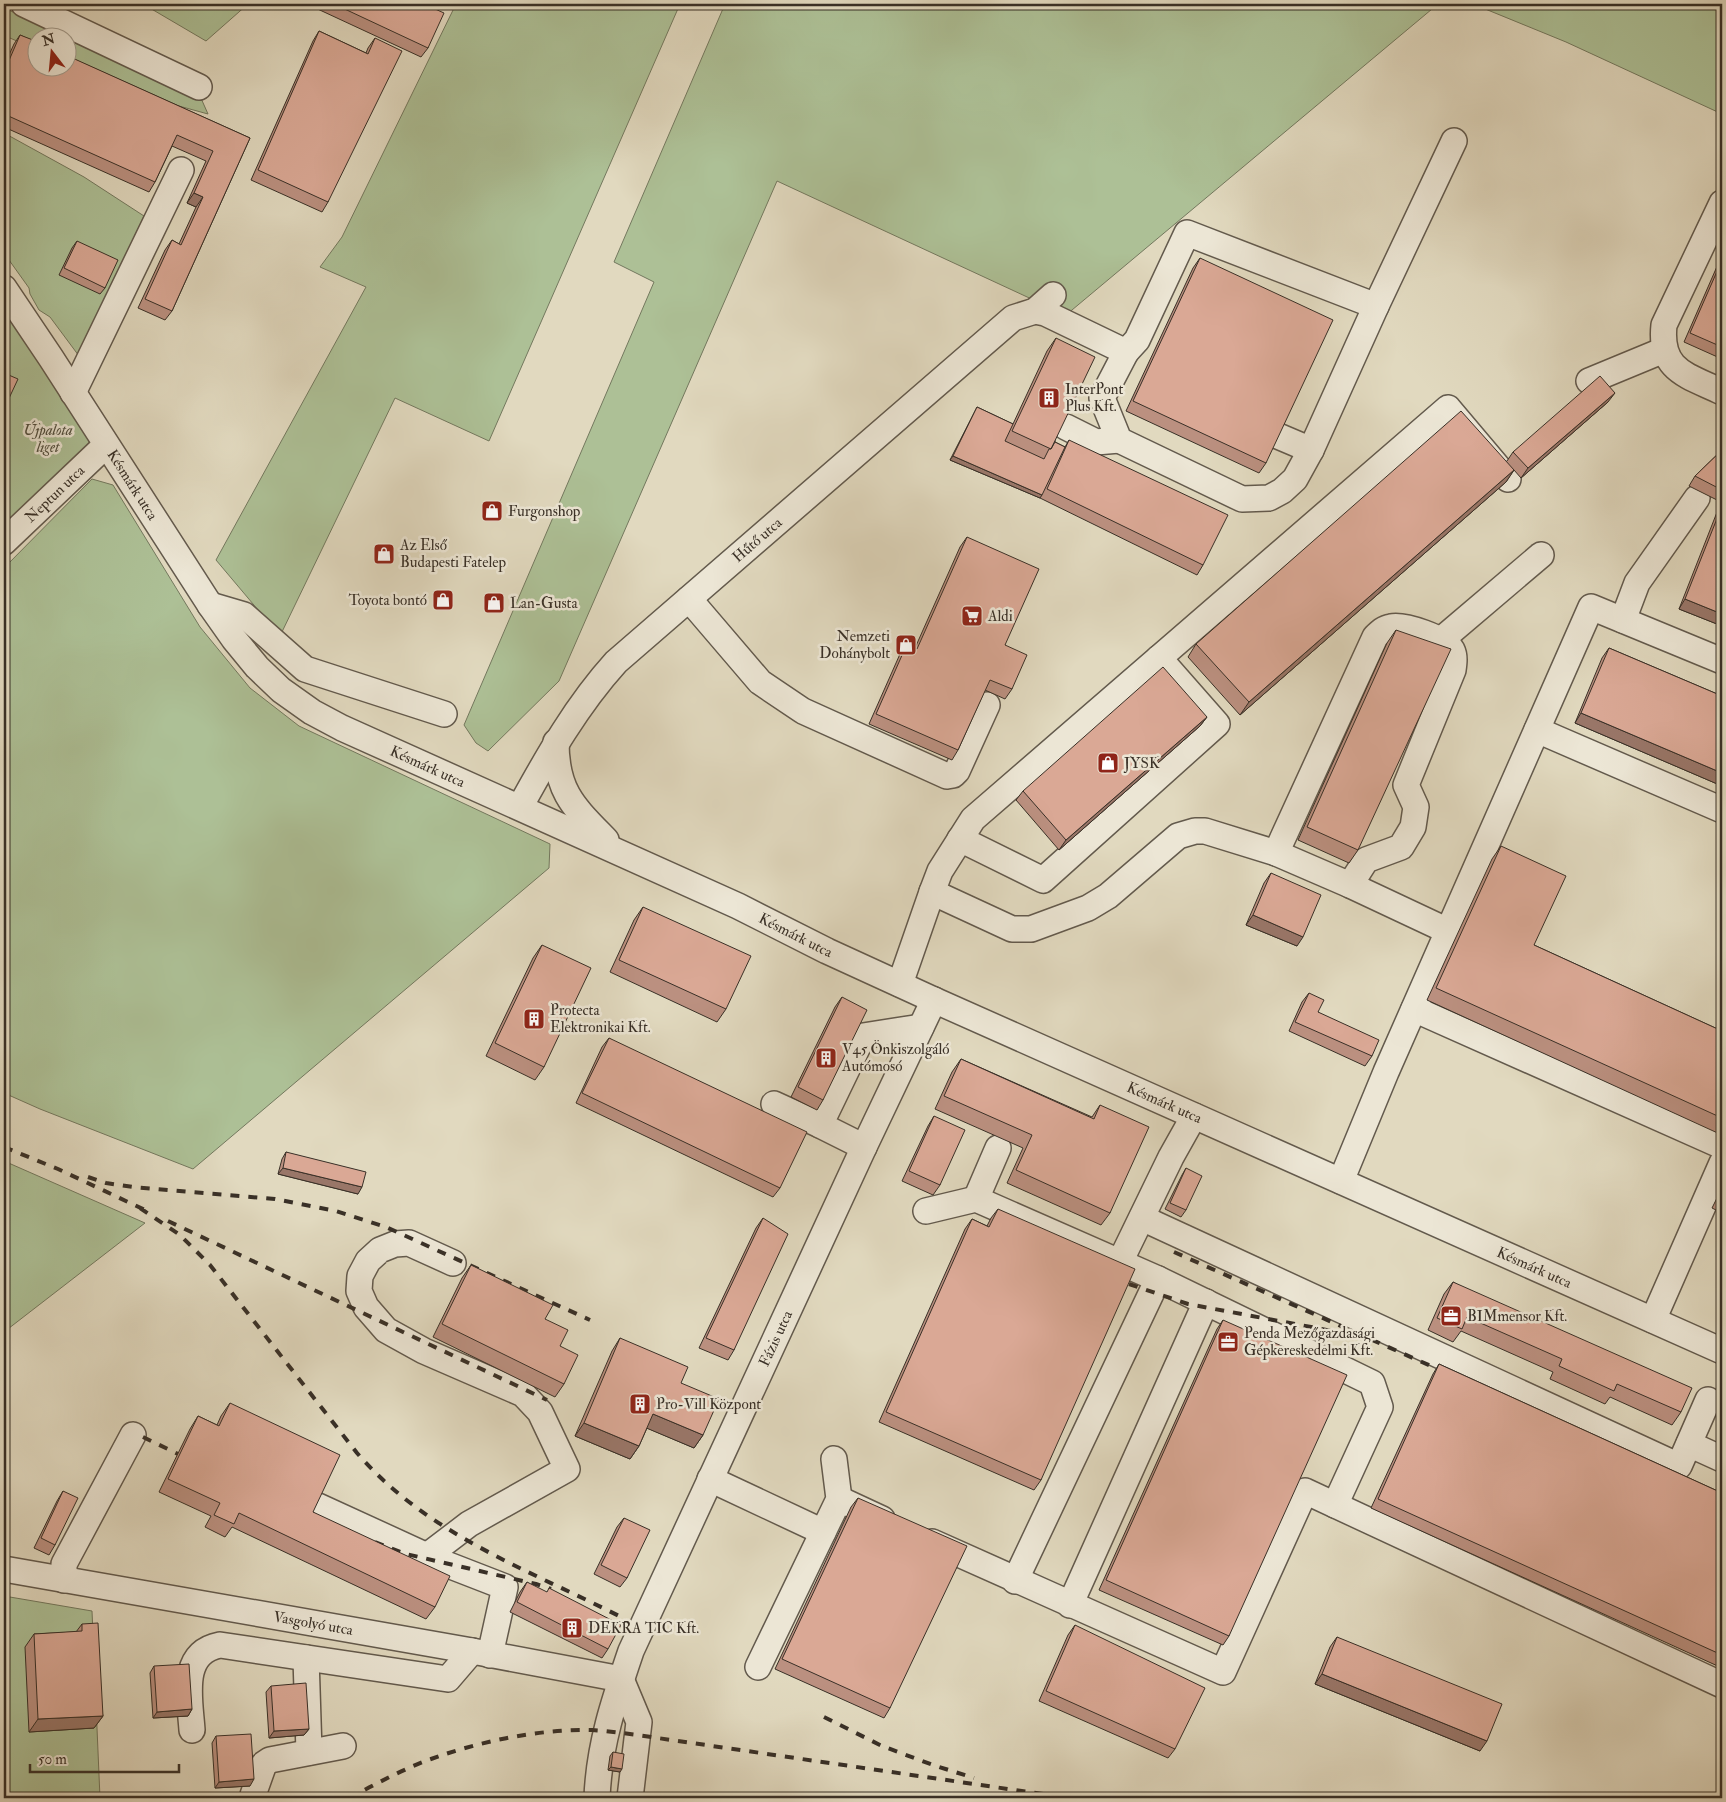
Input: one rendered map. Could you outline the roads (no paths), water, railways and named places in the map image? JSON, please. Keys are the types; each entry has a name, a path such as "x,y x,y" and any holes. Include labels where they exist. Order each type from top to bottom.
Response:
{"street":[{"path":"24,4 200,86"},
{"path":"1066,427 1096,442 1119,440 1242,499 1269,498 1282,491 1295,479 1312,450 1376,306 1454,141"},
{"path":"73,393 180,170"},
{"path":"1722,203 1664,325 1664,350 1669,362 1678,370 1722,392"},
{"path":"1119,440 1102,398 1126,352 1137,340 1187,233 1376,306"},
{"name":"Késmárk utca","path":"4,288 210,605 257,668 298,703 342,728 738,906 827,951 934,1000 1722,1351"},
{"name":"Késmárk utca","path":"4,299 28,325"},
{"name":"Hűtő utca","path":"520,807 556,742 585,700 612,667 632,647 1013,318 1044,303 1045,313 1126,352"},
{"path":"1589,381 1664,350"},
{"path":"900,984 940,871 973,819 1448,408 1508,478"},
{"path":"1278,436 1312,450"},
{"name":"Neptun utca","path":"4,542 106,445"},
{"path":"1623,620 1637,583 1697,498"},
{"path":"1441,640 1541,554"},
{"path":"688,599 767,689 803,711 947,776 953,775 957,771 987,705"},
{"path":"210,605 244,615 305,669 444,714"},
{"path":"1341,1181 1414,1009 1591,607 1722,661"},
{"path":"1276,853 1375,637 1384,629 1398,626 1406,627 1441,640 1452,650 1454,670 1406,785 1416,807 1412,827 1401,847 1366,860 1350,885"},
{"path":"960,839 1043,880 1217,724 1159,658"},
{"path":"1537,730 1722,810"},
{"path":"556,742 556,761 559,774 572,805 614,850"},
{"path":"932,892 1012,928 1025,930 1040,927 1088,908 1108,896 1167,844 1178,836 1195,831 1205,832 1276,853 1448,931"},
{"name":"Fázis utca","path":"597,1798 598,1771 605,1731 631,1651 934,1000"},
{"path":"1414,1009 1722,1146"},
{"path":"820,1125 863,1036 921,1027"},
{"path":"774,1104 864,1147"},
{"path":"1120,1262 1171,1157 1194,1116"},
{"path":"976,1199 998,1148"},
{"path":"1653,1320 1722,1163"},
{"path":"926,1210 976,1199 1158,1279 1372,1383 1380,1407 1335,1505"},
{"path":"1142,1218 1679,1466 1708,1400"},
{"path":"427,1556 469,1524 567,1469 540,1412 523,1394 424,1350 386,1330 366,1307 359,1291 360,1276 368,1261 380,1250 395,1244 409,1243 453,1263"},
{"path":"1015,1581 1158,1279"},
{"path":"1070,1605 1206,1302"},
{"path":"64,1580 64,1564 72,1532 133,1435"},
{"path":"1689,1444 1722,1459"},
{"path":"758,1667 838,1499 834,1459"},
{"path":"710,1479 823,1532"},
{"path":"838,1499 1015,1581 1223,1672 1305,1491 1722,1684"},
{"path":"192,1730 191,1673 196,1658 206,1649 220,1645 448,1679 481,1653 505,1587 427,1556 318,1506"},
{"name":"Vasgolyó utca","path":"4,1569 621,1679"},
{"path":"306,1658 308,1752"},
{"path":"621,1679 639,1722 630,1798"},
{"path":"253,1796 264,1764 270,1760 343,1746"}],"railway":[{"path":"4,1147 58,1169 145,1210"},
{"path":"88,1177 106,1183 133,1187 275,1199 336,1211 386,1227 590,1320"},
{"path":"140,1208 180,1235 210,1265 357,1453 385,1482 415,1506 480,1548 621,1617"},
{"path":"168,1221 547,1400"},
{"path":"1174,1252 1449,1374"},
{"path":"1129,1284 1188,1304 1343,1333"},
{"path":"143,1437 178,1454"},
{"path":"375,1542 406,1554 551,1589"},
{"path":"824,1717 882,1746 974,1778"},
{"path":"349,1798 410,1767 450,1753 510,1737 572,1730 609,1731 1070,1798"}],"place":[{"name":"InterPont Plus Kft.","path":"1049,398"},
{"name":"Furgonshop","path":"492,511"},
{"name":"Az Első Budapesti Fatelep","path":"384,554"},
{"name":"Toyota bontó","path":"443,600"},
{"name":"Lan-Gusta","path":"494,603"},
{"name":"Aldi","path":"972,616"},
{"name":"Nemzeti Dohánybolt","path":"906,645"},
{"name":"JYSK","path":"1108,763"},
{"name":"Protecta Elektronikai Kft.","path":"534,1019"},
{"name":"V45 Önkiszolgáló Autómosó","path":"826,1058"},
{"name":"BIMmensor Kft.","path":"1451,1316"},
{"name":"Penda Mezőgazdasági Gépkereskedelmi Kft.","path":"1228,1342"},
{"name":"Pro-Vill Központ","path":"640,1404"},
{"name":"DEKRA TIC Kft.","path":"572,1628"}],"park label":[{"name":"Újpalota liget","path":"48,438"}]}
